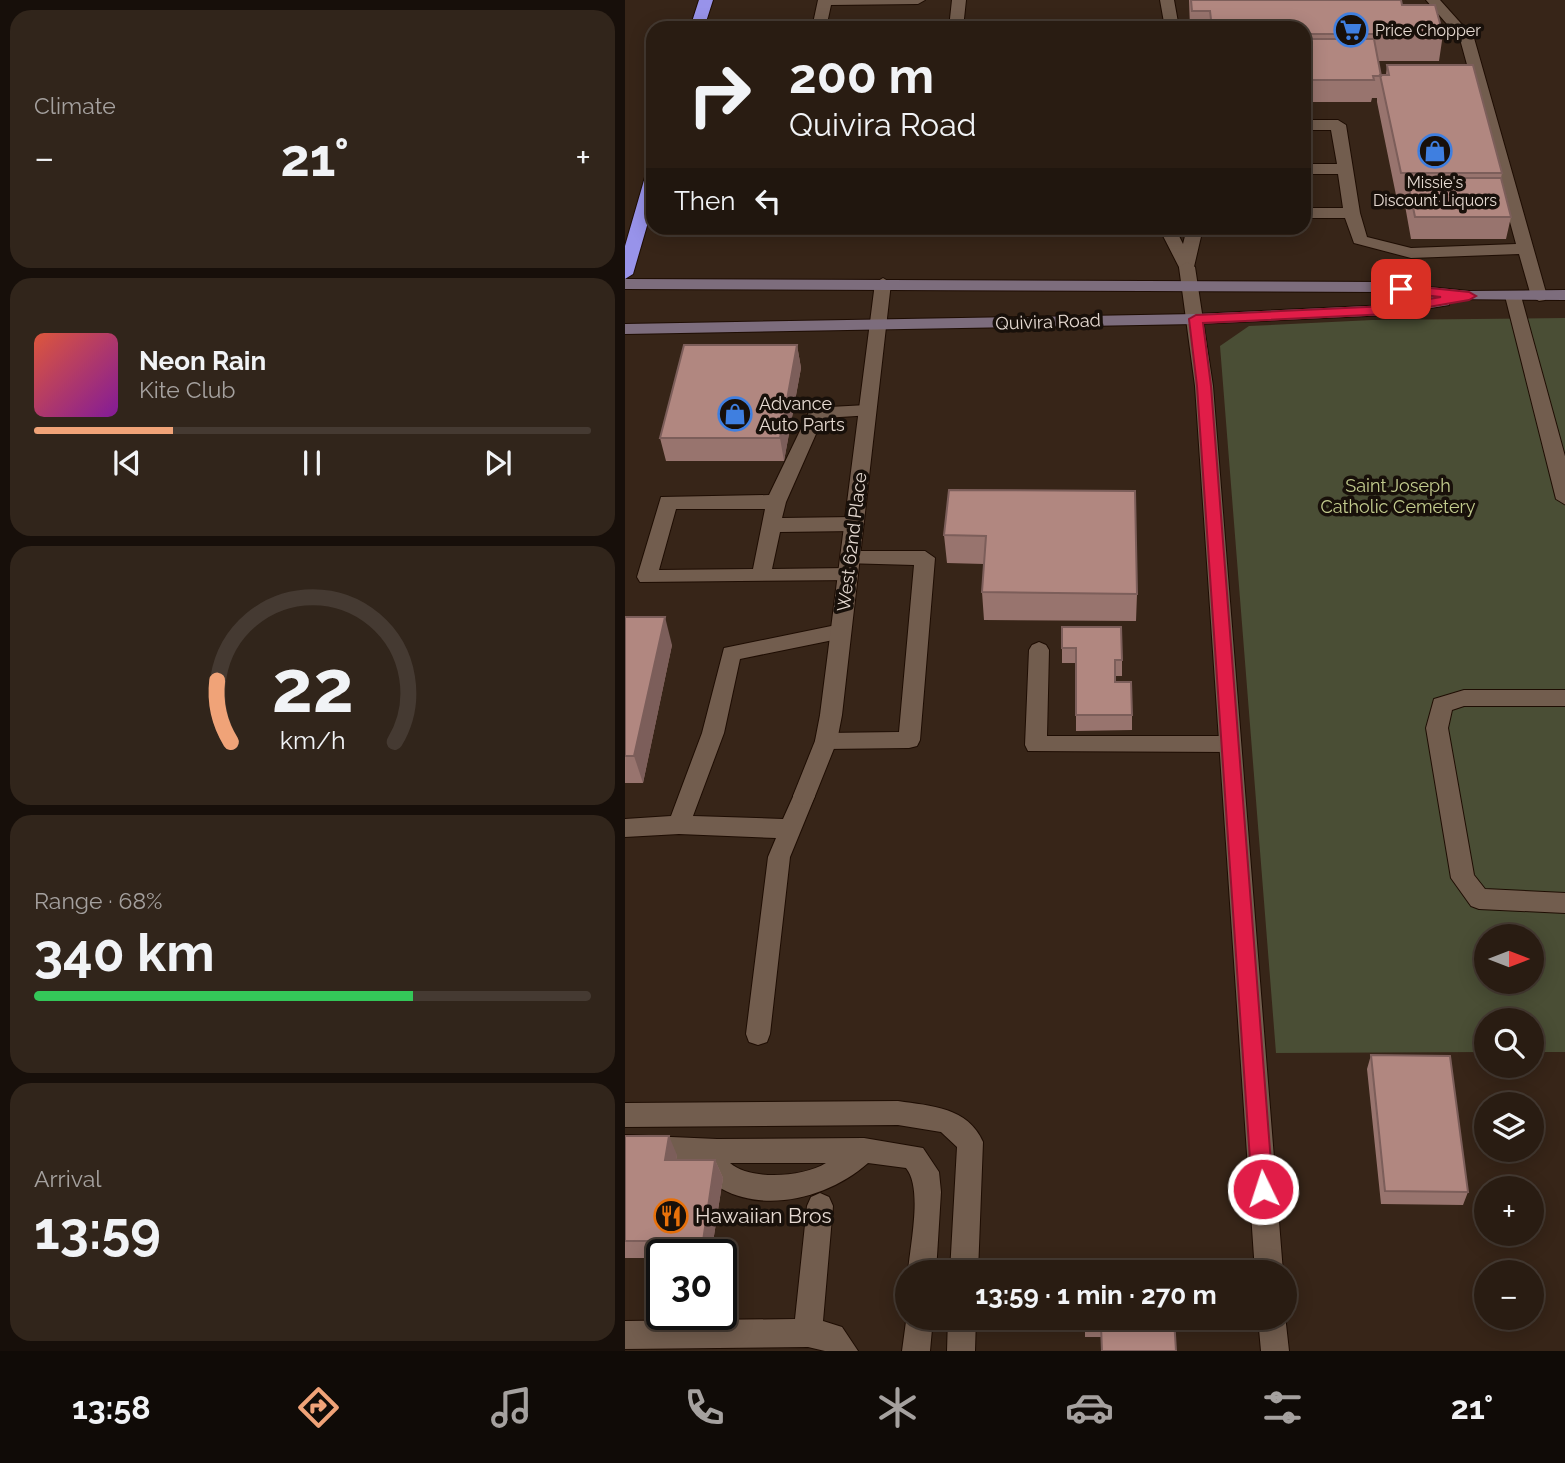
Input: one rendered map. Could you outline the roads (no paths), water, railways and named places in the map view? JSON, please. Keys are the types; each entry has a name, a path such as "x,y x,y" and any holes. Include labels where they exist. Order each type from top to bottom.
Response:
{"highway":[{"path":"699,21 706,0"},
{"path":"625,274 646,201"}],"main road":[{"name":"Quivira Road","path":"625,284 883,283 1193,302 1388,310 1469,296"},
{"name":"Quivira Road","path":"625,329 878,327 1379,287 1469,296 1565,296"}],"street":[{"path":"820,21 825,0 918,0"},
{"path":"957,21 959,0"},
{"path":"1167,0 1171,21"},
{"path":"1433,0 1467,38 1540,296"},
{"path":"1311,125 1338,125 1352,213 1360,240 1411,253 1526,249"},
{"path":"1311,169 1345,169"},
{"path":"1311,213 1352,213"},
{"path":"1171,235 1187,267 1204,386 1268,1260"},
{"path":"1187,267 1194,235"},
{"name":"West 62nd Place","path":"758,1034 779,857 826,741 883,283"},
{"path":"1513,296 1565,499"},
{"path":"761,576 776,502 817,412 868,411"},
{"path":"776,502 668,502 647,577 761,576 925,558 909,740 826,741"},
{"path":"772,525 854,524"},
{"path":"679,825 713,733 731,653 841,632"},
{"path":"1039,650 1036,745 1229,744"},
{"path":"1565,698 1464,698 1442,705 1437,728 1463,878 1479,899 1565,903"},
{"path":"625,828 679,825 791,828"},
{"path":"625,1115 898,1113 948,1121 970,1142 965,1260"},
{"path":"625,1147 702,1151 864,1150 914,1157 925,1172 928,1192 923,1260"},
{"path":"702,1151 730,1180 753,1186 798,1187 824,1180 843,1170 864,1150"},
{"path":"808,1333 820,1206"},
{"path":"917,1351 918,1330"},
{"path":"961,1351 962,1330"},
{"path":"1273,1330 1275,1351"},
{"path":"625,1335 808,1333 832,1337 844,1351"}],"place":[{"name":"Price Chopper","path":"1351,30"},
{"name":"Missie's Discount Liquors","path":"1435,151"},
{"name":"Advance Auto Parts","path":"735,414"},
{"name":"Hawaiian Bros","path":"671,1216"}],"park label":[{"name":"Saint Joseph Catholic Cemetery","path":"1398,496"}]}
